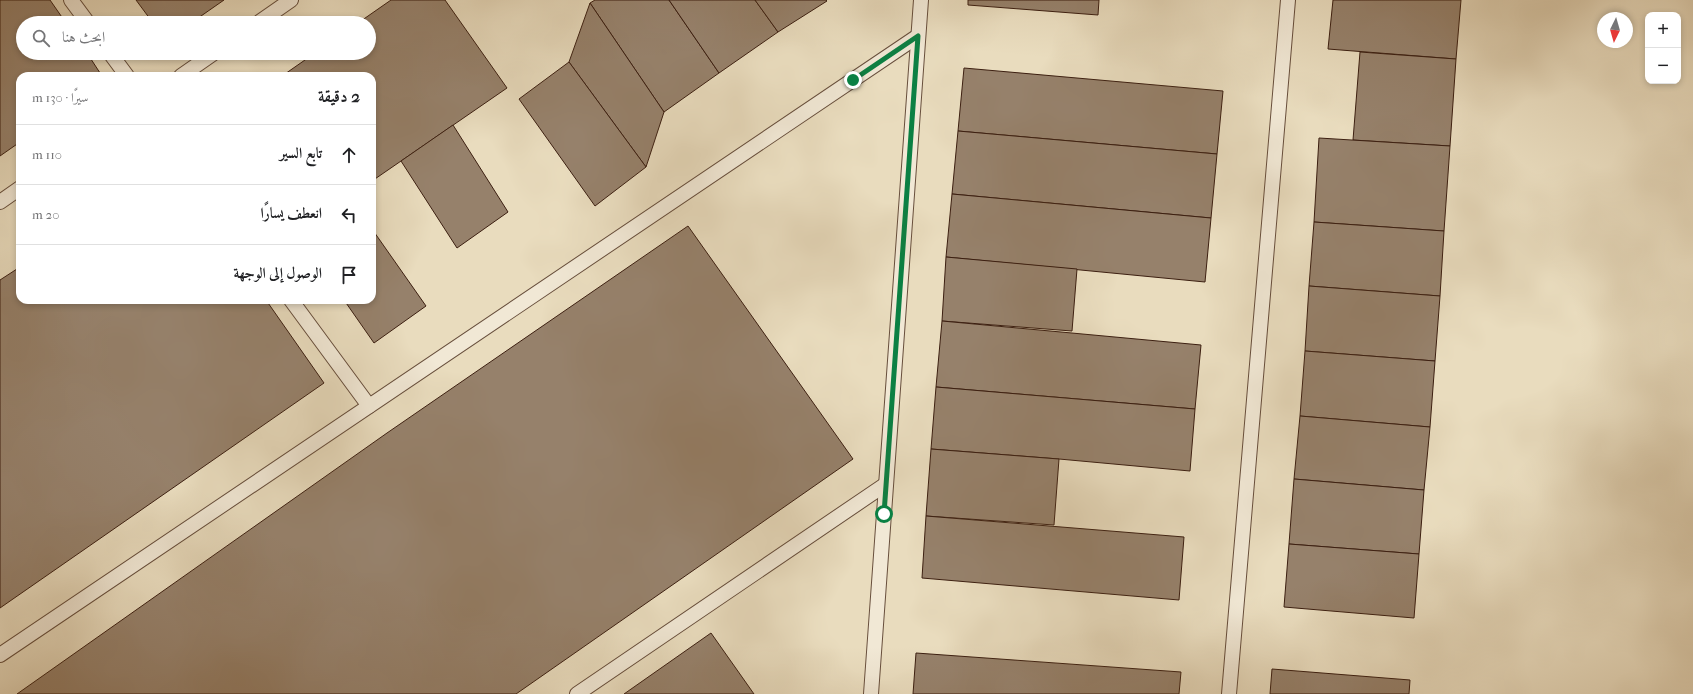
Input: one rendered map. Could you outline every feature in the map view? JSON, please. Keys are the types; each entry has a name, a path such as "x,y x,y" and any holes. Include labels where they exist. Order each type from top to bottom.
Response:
{"lane":[{"path":"71,0 83,16"},
{"path":"268,16 291,0"},
{"path":"871,694 921,0"},
{"path":"1229,694 1288,0"},
{"path":"0,655 918,36"},
{"path":"115,60 124,72"},
{"path":"187,72 204,60"},
{"path":"0,202 16,191"},
{"path":"294,304 369,406"},
{"path":"576,694 886,484"}],"building":[{"path":"0,0 50,0 61,16 16,16 16,60 92,60 99,72 16,72 16,145 0,156"},
{"path":"136,0 224,0 201,16 148,16"},
{"path":"391,0 445,0 507,88 376,178 376,72 288,72 305,60 376,60 376,16 368,16"},
{"path":"595,0 669,0 719,73 664,112 590,3"},
{"path":"669,0 755,0 778,32 719,73"},
{"path":"755,0 826,0 827,1 778,32"},
{"path":"968,0 1099,0 1098,15 968,5"},
{"path":"1333,0 1461,0 1456,59 1328,49"},
{"path":"590,3 664,112 646,167 569,62"},
{"path":"1360,52 1456,59 1450,146 1353,140"},
{"path":"569,62 646,167 595,206 519,99"},
{"path":"964,68 1223,91 1217,154 958,131"},
{"path":"453,125 508,212 457,248 401,161"},
{"path":"958,131 1217,154 1211,218 952,194"},
{"path":"1319,138 1450,146 1444,231 1314,222"},
{"path":"952,194 1211,218 1205,282 946,257"},
{"path":"1314,222 1444,231 1440,296 1309,286"},
{"path":"688,226 853,459 516,694 17,694 387,433"},
{"path":"376,235 426,306 374,343 347,304 376,304"},
{"path":"946,257 1077,269 1072,331 942,321"},
{"path":"16,270 16,304 269,304 324,383 0,608 0,280"},
{"path":"1309,286 1440,296 1435,361 1305,351"},
{"path":"942,321 1201,345 1195,409 936,387"},
{"path":"1305,351 1435,361 1430,427 1300,416"},
{"path":"936,387 1195,409 1190,471 931,449"},
{"path":"1300,416 1430,427 1424,490 1294,479"},
{"path":"931,449 1059,459 1054,525 926,516"},
{"path":"1294,479 1424,490 1419,554 1289,544"},
{"path":"926,516 1184,537 1179,600 922,578"},
{"path":"1289,544 1419,554 1414,618 1284,607"},
{"path":"711,633 754,694 624,694"},
{"path":"916,653 1181,672 1179,694 913,694"},
{"path":"1272,669 1410,680 1409,694 1270,694"}],"route":[{"path":"853,80 918,36 884,514"}]}
